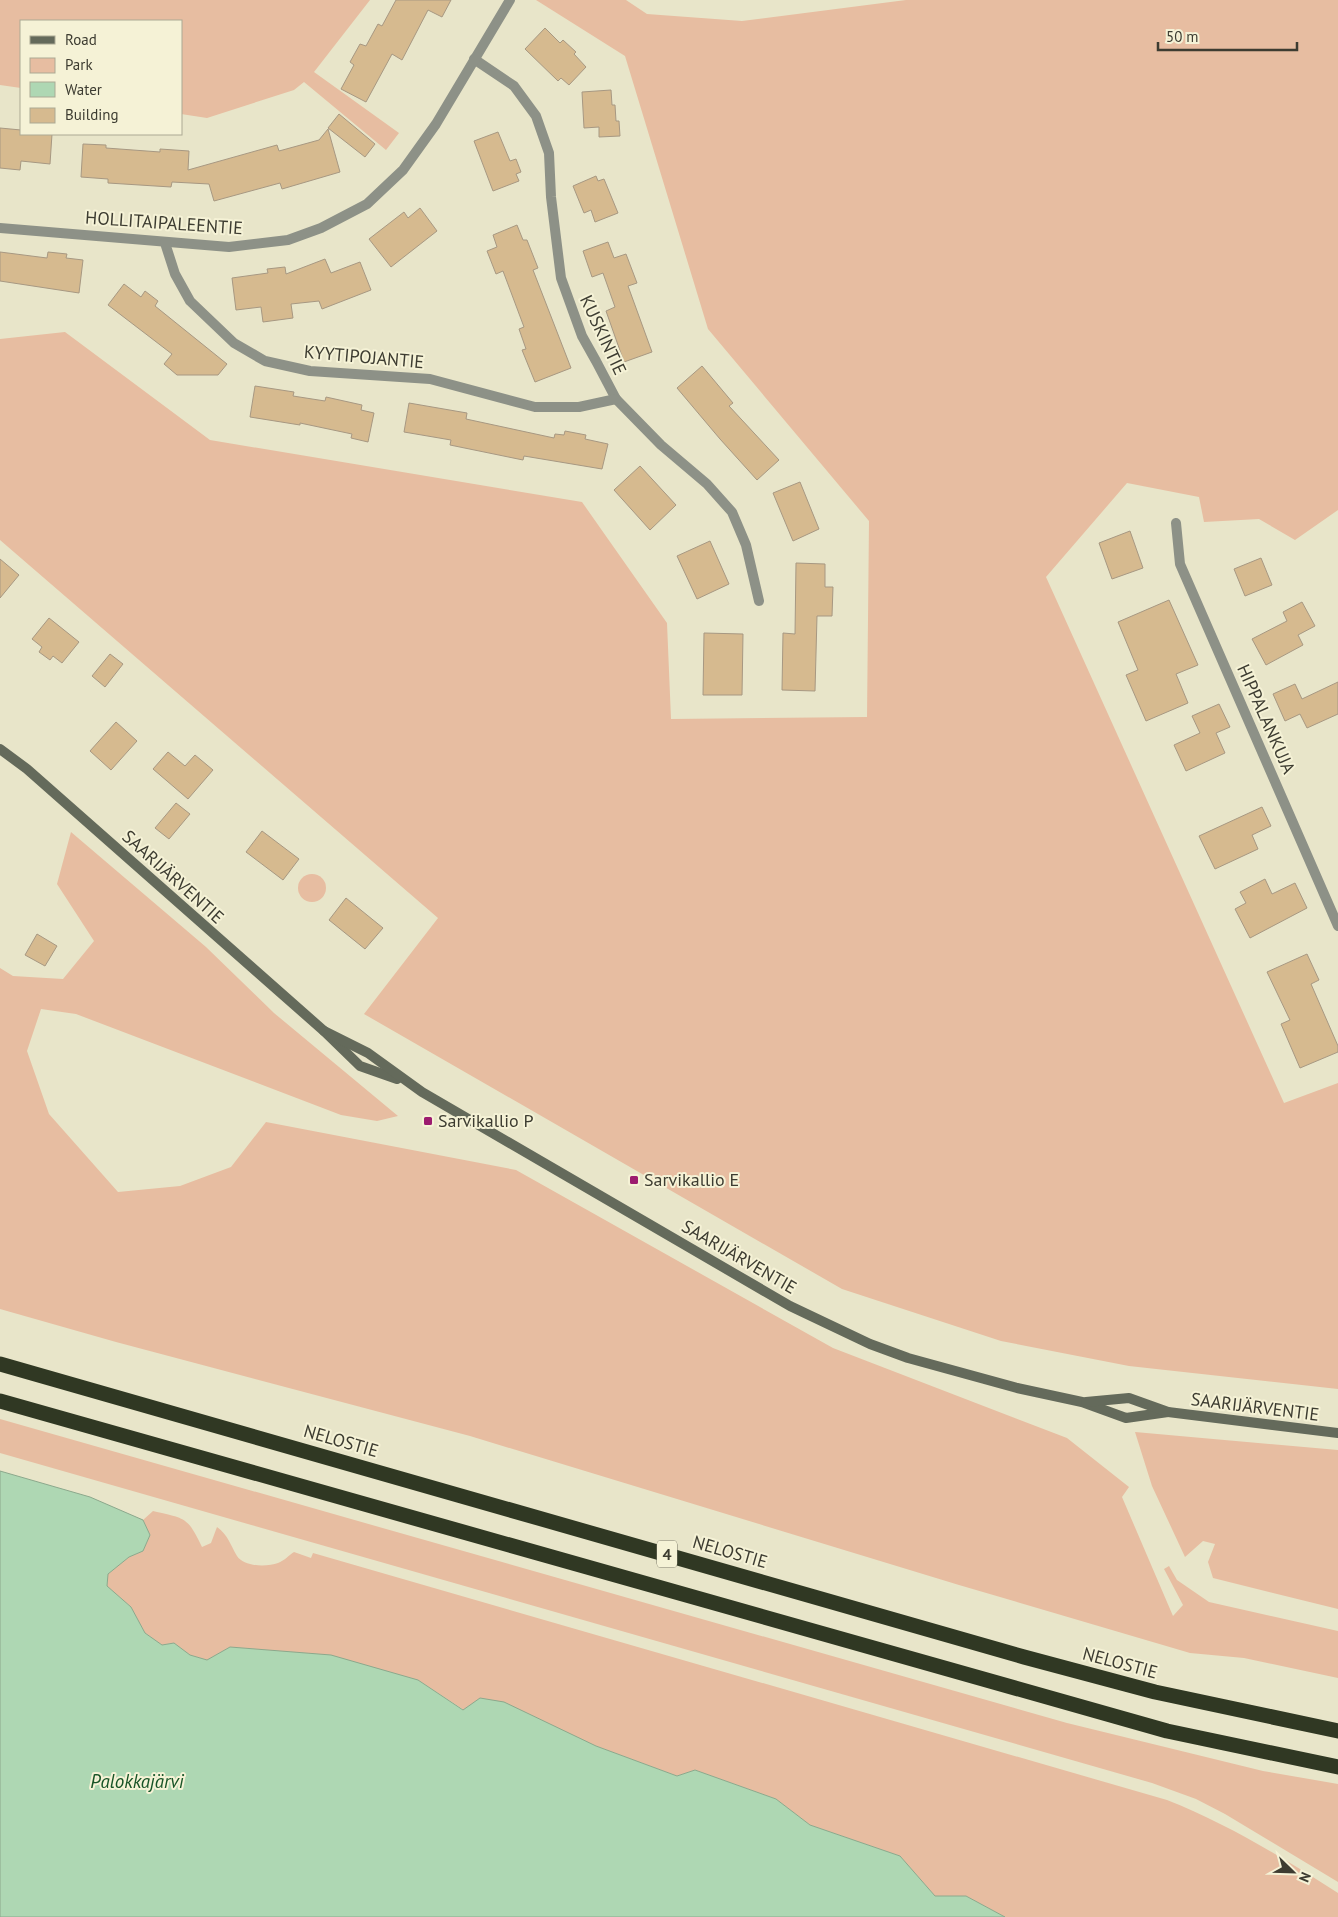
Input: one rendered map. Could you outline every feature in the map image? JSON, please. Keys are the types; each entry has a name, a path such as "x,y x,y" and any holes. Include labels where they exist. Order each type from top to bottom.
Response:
{"highway":[{"name":"NELOSTIE","path":"0,1364 1024,1657 1155,1692 1338,1731"},
{"name":"4","path":"0,1401 1158,1729 1281,1757 1338,1767"}],"main road":[{"name":"SAARIJÄRVENTIE","path":"0,749 34,775 324,1031 360,1066 405,1082"},
{"name":"SAARIJÄRVENTIE","path":"324,1031 368,1053 405,1082 782,1301 827,1325 908,1358 1017,1388 1082,1402 1126,1418 1168,1412"},
{"name":"SAARIJÄRVENTIE","path":"1082,1402 1129,1398 1168,1412 1338,1433"}],"street":[{"name":"HOLLITAIPALEENTIE","path":"0,228 75,232 229,247 288,240 321,228 367,204 403,170 436,124 510,0"},
{"name":"KUSKINTIE","path":"474,59 514,86 536,116 549,153 550,197 561,278 582,336 616,399 661,445 707,484 732,512 746,545 759,601"},
{"name":"KYYTIPOJANTIE","path":"165,242 175,274 190,301 234,342 265,361 310,371 430,380 535,407 579,407 616,399"},
{"name":"HIPPALANKUJA","path":"1176,523 1180,564 1338,926"}],"green space":[{"path":"0,0 370,0 314,72 399,133 386,150 304,82 294,90 207,118 182,114 182,20 20,20 20,88 0,85"},
{"path":"536,0 626,0 647,14 742,21 906,0 1338,0 1338,510 1295,540 1259,519 1204,522 1199,497 1127,483 1046,577 1284,1103 1338,1083 1338,1389 1129,1366 1001,1341 842,1289 364,1014 438,918 0,540 0,339 65,332 210,440 582,502 667,623 671,719 867,717 869,521 708,329 625,56"},
{"path":"71,832 206,947 274,1013 398,1116 377,1121 341,1115 76,1014 41,1009 27,1051 49,1114 118,1192 180,1186 231,1167 266,1122 516,1170 833,1348 1067,1438 1129,1487 1122,1497 1173,1616 1183,1605 1164,1569 1169,1566 1177,1580 1209,1602 1338,1631 1338,1678 1244,1658 1190,1653 959,1585 470,1436 116,1342 0,1309 0,968 13,976 63,979 94,941 57,884"},
{"path":"312,874 322,878 326,888 322,898 312,902 302,898 298,888 302,878"},
{"path":"0,1419 1067,1723 1263,1771 1338,1784 1338,1882 1225,1814 1196,1799 1152,1783 0,1453"},
{"path":"1135,1432 1338,1450 1338,1609 1213,1578 1208,1562 1215,1544 1203,1541 1185,1557 1152,1486"},
{"path":"153,1511 184,1520 193,1529 202,1547 211,1543 217,1527 226,1537 240,1560 250,1564 278,1563 294,1552 311,1558 313,1553 1167,1800 1190,1809 1233,1831 1338,1893 1338,1917 1005,1917 966,1896 935,1896 900,1856 810,1825 776,1799 695,1770 677,1776 596,1746 480,1698 464,1710 418,1680 277,1652 230,1647 207,1660 190,1655 174,1643 162,1645 145,1633 131,1607 107,1586 108,1574 129,1557 143,1551 150,1535 143,1520"}],"water":[{"name":"Palokkajärvi","path":"0,1471 90,1497 143,1520 150,1535 143,1551 129,1557 108,1574 107,1586 131,1607 145,1633 162,1645 174,1643 190,1655 207,1660 230,1647 331,1655 418,1680 463,1710 480,1698 504,1702 596,1746 677,1776 695,1770 776,1799 810,1825 900,1856 935,1896 966,1896 1005,1917 0,1917"}],"building":[{"path":"396,0 451,0 442,17 428,10 402,60 392,54 366,102 341,89 354,65 350,62 360,44 366,46 378,24 382,26"},
{"path":"545,28 560,43 563,40 576,52 574,54 586,67 569,85 561,78 558,81 525,49"},
{"path":"611,90 612,105 615,105 616,121 619,121 620,136 599,137 599,127 584,128 582,92"},
{"path":"339,114 375,144 365,157 328,128"},
{"path":"0,128 20,130 20,135 52,135 50,164 21,161 20,170 0,168"},
{"path":"328,129 340,172 282,189 280,183 214,201 209,184 172,182 171,187 108,183 108,179 81,177 83,144 106,145 106,148 160,152 160,149 189,151 188,170 277,145 279,151 319,140"},
{"path":"498,132 510,161 516,159 521,172 516,174 519,181 493,191 474,141"},
{"path":"596,176 598,181 604,179 618,213 595,222 591,210 584,213 573,186"},
{"path":"420,208 437,231 391,267 369,239 404,212 408,218"},
{"path":"517,225 523,240 527,240 538,268 533,270 571,368 535,382 522,350 526,349 519,329 524,327 503,271 496,274 487,251 497,247 493,235"},
{"path":"608,242 614,258 626,254 637,283 628,286 652,352 624,362 606,311 615,307 603,273 592,277 583,251"},
{"path":"0,252 47,258 48,252 67,254 66,258 83,260 79,293 0,281"},
{"path":"325,259 331,273 360,262 371,290 322,309 319,301 291,304 293,318 263,322 261,307 236,310 232,278 268,273 267,269 285,267 286,274"},
{"path":"124,284 141,297 145,291 158,301 155,306 227,364 218,375 177,375 164,364 172,354 108,305"},
{"path":"702,366 733,403 729,406 779,460 757,480 677,388"},
{"path":"255,386 294,392 293,396 325,401 326,397 362,405 361,410 374,413 368,442 351,438 352,434 300,423 300,425 250,417"},
{"path":"409,403 467,413 466,419 554,438 555,434 564,435 565,431 586,435 585,439 608,444 602,469 524,456 523,460 450,445 451,440 404,432"},
{"path":"640,466 676,505 650,530 614,490"},
{"path":"800,482 819,529 793,541 773,493"},
{"path":"1130,531 1143,568 1112,579 1099,543"},
{"path":"710,541 729,584 697,599 677,556"},
{"path":"1261,558 1272,585 1245,596 1234,569"},
{"path":"0,559 19,575 0,598"},
{"path":"796,563 825,564 825,587 833,587 832,616 817,616 815,691 782,690 783,633 795,634"},
{"path":"1169,600 1198,665 1176,674 1188,703 1146,721 1126,675 1138,670 1118,622"},
{"path":"1302,602 1315,626 1298,635 1303,645 1266,665 1252,639 1287,621 1283,612"},
{"path":"49,618 79,642 62,663 53,656 50,660 39,652 42,647 32,639"},
{"path":"704,633 743,634 742,695 703,695"},
{"path":"110,654 123,664 105,687 92,676"},
{"path":"1338,682 1338,714 1307,728 1300,714 1285,721 1273,694 1295,684 1302,699"},
{"path":"1219,704 1230,727 1216,733 1225,753 1186,771 1174,745 1200,733 1192,716"},
{"path":"116,722 137,741 111,770 90,751"},
{"path":"168,752 185,766 195,755 213,770 188,799 153,769"},
{"path":"176,803 190,814 169,839 155,828"},
{"path":"1262,807 1271,826 1252,835 1258,849 1215,869 1199,836"},
{"path":"262,831 299,859 283,880 246,852"},
{"path":"1265,879 1272,894 1295,883 1307,908 1250,938 1235,909 1246,903 1240,892"},
{"path":"346,898 383,928 365,949 329,920"},
{"path":"37,934 57,946 45,966 25,955"},
{"path":"1307,954 1319,980 1311,984 1338,1046 1338,1052 1300,1068 1281,1024 1290,1020 1267,972"}],"place":[{"name":"Sarvikallio P","path":"428,1121"},
{"name":"Sarvikallio E","path":"634,1180"}]}
